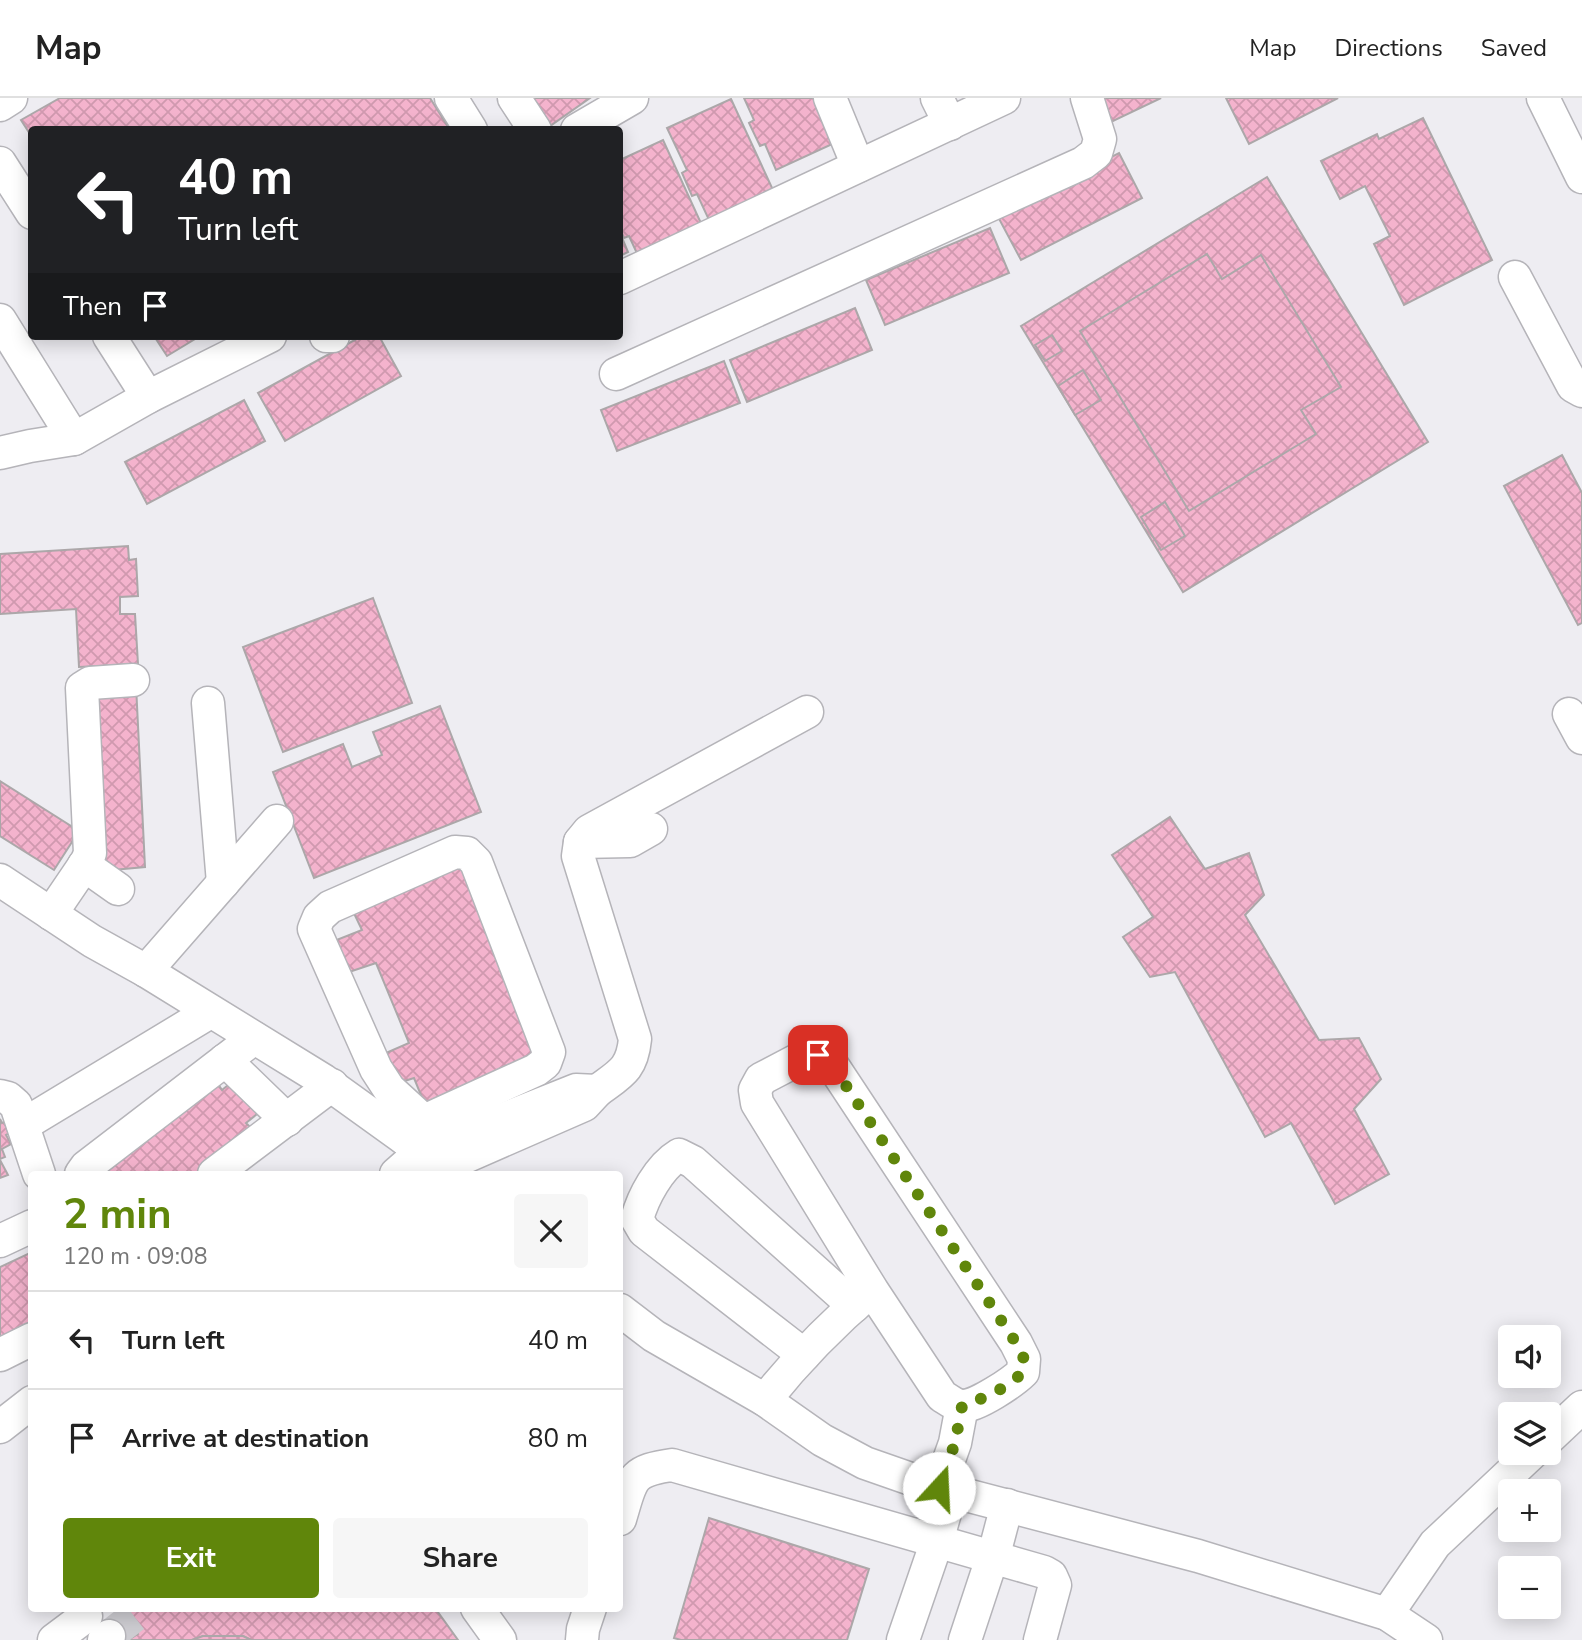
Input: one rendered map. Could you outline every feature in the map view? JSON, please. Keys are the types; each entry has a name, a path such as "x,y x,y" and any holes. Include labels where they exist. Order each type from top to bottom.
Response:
{"street":[{"path":"0,105 11,98"},
{"path":"452,98 469,126"},
{"path":"514,98 532,126"},
{"path":"584,126 632,98"},
{"path":"830,98 858,166"},
{"path":"623,277 858,166 943,111 1004,98"},
{"path":"617,374 1083,163 1096,153 1100,139 1087,98"},
{"path":"1543,98 1582,177"},
{"path":"0,163 28,207"},
{"path":"1515,277 1573,386 1582,391"},
{"path":"0,320 74,439"},
{"path":"112,340 148,397"},
{"path":"0,453 74,439 148,397 262,340"},
{"path":"51,914 90,853 82,688 90,683 133,680"},
{"path":"208,703 223,883"},
{"path":"401,1171 428,1155 576,1090 597,1091 626,1070 634,1055 635,1039 578,856 580,842 589,831 807,712"},
{"path":"146,971 277,821"},
{"path":"580,842 630,841 651,830"},
{"path":"455,852 467,853 476,862 549,1052 545,1063 428,1155 376,1069 314,929 319,917 330,907 455,852"},
{"path":"84,865 118,889"},
{"path":"0,880 92,941 146,971 340,1091 428,1155"},
{"path":"23,1125 210,1012"},
{"path":"83,1171 254,1038"},
{"path":"818,1055 831,1063 1016,1343 1024,1359 1023,1372 1016,1379 979,1400 962,1406 942,1396 863,1298 757,1103 755,1090 761,1079 805,1056 818,1055"},
{"path":"225,1060 286,1119"},
{"path":"218,1171 286,1119 376,1069"},
{"path":"0,1096 8,1098 16,1105 38,1171"},
{"path":"804,1356 644,1231 637,1219 641,1204 669,1161 679,1155 693,1162 863,1298"},
{"path":"0,1241 28,1228"},
{"path":"765,1400 804,1356 863,1298"},
{"path":"623,1312 654,1336 765,1400 822,1440 864,1463 945,1490 1198,1556 1387,1614 1426,1640"},
{"path":"0,1355 28,1341"},
{"path":"0,1426 28,1405"},
{"path":"903,1640 937,1541 962,1406"},
{"path":"1561,1427 1582,1407"},
{"path":"623,1509 633,1478 648,1468 672,1465 992,1557 1051,1576 1055,1584 1054,1593 1040,1640"},
{"path":"1387,1614 1435,1544 1519,1465"},
{"path":"965,1640 1007,1506"},
{"path":"480,1612 500,1640"},
{"path":"582,1640 589,1612"},
{"path":"54,1640 100,1631"}],"building":[{"path":"60,98 430,98 448,126 28,126 28,131 21,120"},
{"path":"530,98 590,98 550,126"},
{"path":"744,98 822,98 841,140 776,170 765,144 760,146 749,123 754,120"},
{"path":"1099,98 1161,98 1111,122"},
{"path":"1226,98 1338,98 1249,144"},
{"path":"731,99 773,190 709,220 697,194 692,196 682,173 687,170 667,128"},
{"path":"1423,118 1492,260 1404,305 1374,244 1390,236 1365,186 1340,199 1321,161 1377,134 1379,139"},
{"path":"663,140 705,232 641,262 629,236 624,238 623,236 623,159"},
{"path":"1119,153 1142,198 1021,260 997,215"},
{"path":"1267,177 1428,442 1183,592 1021,326","holes":["1205,271 1216,289 1168,319 1156,300","1141,309 1153,327 1109,354 1098,335","1236,318 1244,333 1196,362 1187,348","1173,357 1181,371 1138,398 1130,384","1265,359 1275,376 1221,409 1210,392","1198,403 1208,419 1169,443 1159,427","1291,406 1297,418 1249,447 1242,436","1227,447 1233,458 1191,483 1185,473"]},
{"path":"990,228 1009,273 885,325 866,280"},
{"path":"623,240 628,252 623,254"},
{"path":"1207,254 1222,279 1261,255 1341,387 1301,410 1316,434 1189,511 1080,331"},
{"path":"855,308 872,350 747,402 730,360"},
{"path":"1052,335 1062,351 1045,361 1035,345"},
{"path":"157,340 193,340 167,356"},
{"path":"355,340 381,340 401,376 285,441 258,393"},
{"path":"724,361 740,403 617,451 601,410"},
{"path":"1083,370 1101,400 1075,415 1058,386"},
{"path":"244,400 265,441 147,504 125,462"},
{"path":"1562,455 1582,493 1582,623 1578,625 1504,486"},
{"path":"1165,502 1185,536 1161,550 1141,517"},
{"path":"128,546 129,560 136,559 138,596 120,597 120,614 135,614 138,664 79,667 76,609 0,614 0,554"},
{"path":"373,598 412,703 283,752 243,647"},
{"path":"136,685 145,867 102,871 89,687"},
{"path":"440,706 481,812 314,878 273,772 343,744 352,767 382,755 373,732"},
{"path":"0,781 79,831 54,870 0,836"},
{"path":"1170,817 1205,869 1249,853 1264,895 1245,915 1319,1040 1359,1038 1381,1079 1354,1109 1389,1174 1335,1204 1291,1123 1265,1137 1175,972 1150,977 1123,937 1153,917 1112,855"},
{"path":"463,863 538,1062 425,1105 414,1078 392,1085 379,1056 409,1043 376,963 349,972 334,941 362,930 350,905"},
{"path":"238,1077 262,1110 246,1123 253,1130 199,1171 103,1171 218,1084 222,1090"},
{"path":"0,1119 2,1123 9,1119 15,1130 6,1135 11,1144 2,1149 5,1157 0,1159"},
{"path":"0,1160 8,1175 0,1178"},
{"path":"28,1254 28,1326 0,1340 0,1267"},
{"path":"709,1518 869,1569 847,1640 674,1638"},
{"path":"123,1612 438,1612 458,1640 251,1640 243,1636 203,1636 192,1640 128,1640 138,1634"},
{"path":"203,1636 243,1636 251,1640 192,1640"}],"tunnel":[{"path":"109,1636 140,1612"}],"route":[{"path":"818,1055 831,1063 1024,1359 1023,1372 1016,1379 979,1400 962,1406 955,1443 939,1488"}]}
